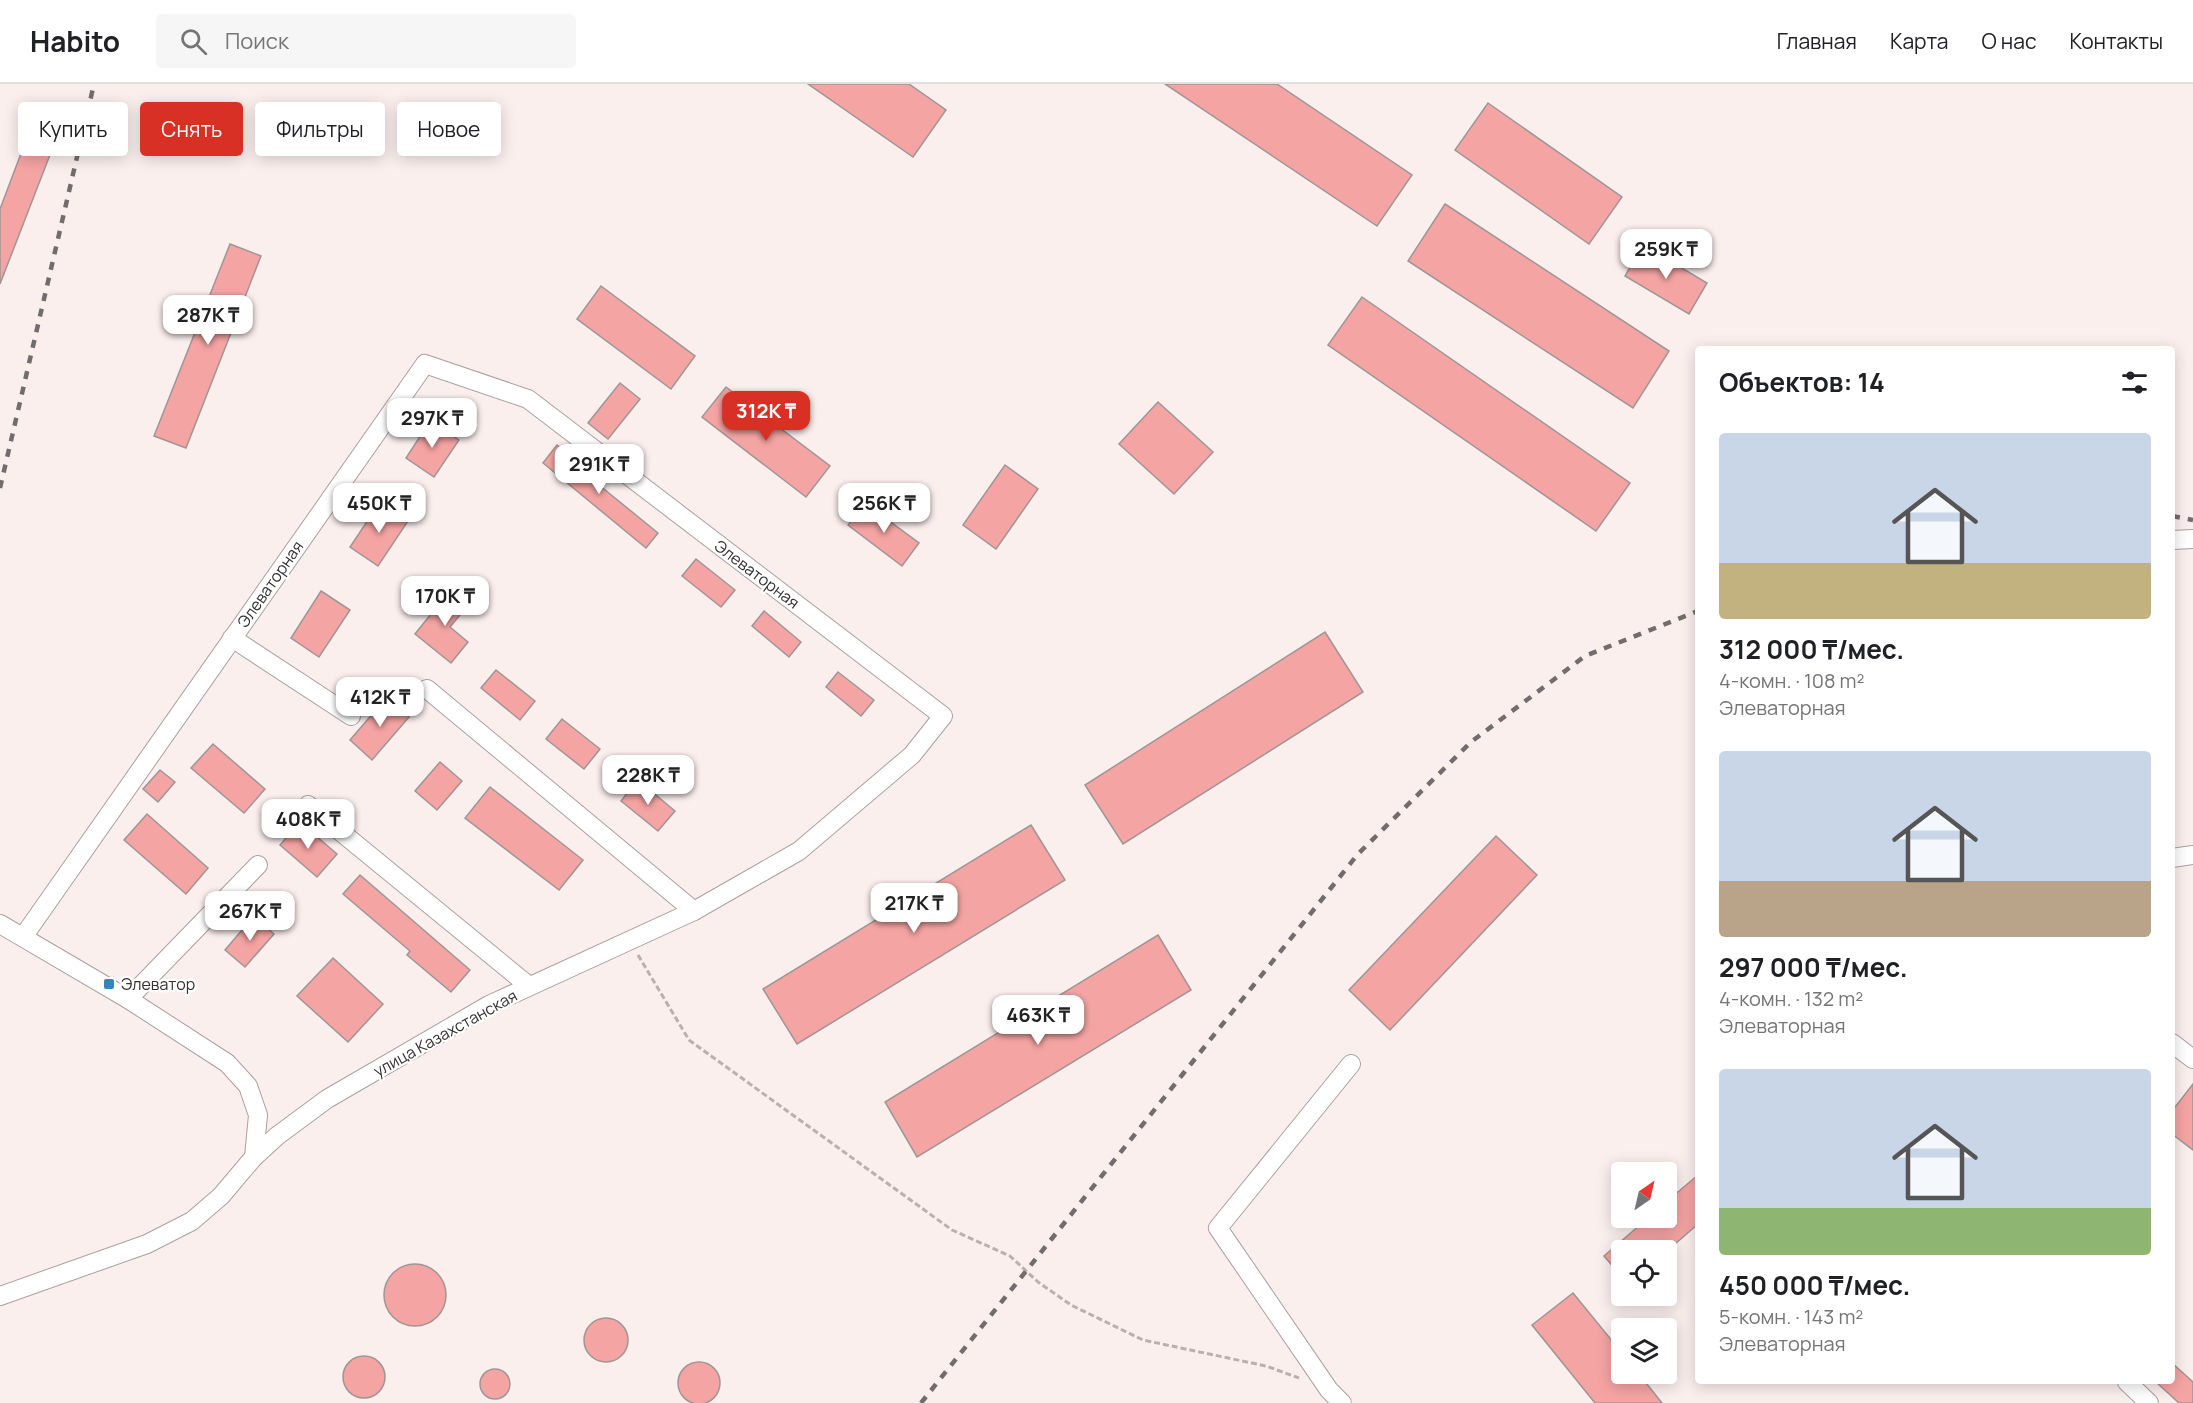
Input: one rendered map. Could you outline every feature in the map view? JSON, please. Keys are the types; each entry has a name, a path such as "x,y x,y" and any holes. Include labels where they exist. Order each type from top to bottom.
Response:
{"street":[{"name":"Элеваторная","path":"23,937 425,364 528,399 943,716"},
{"path":"2175,540 2193,539"},
{"path":"232,638 351,716"},
{"path":"427,689 694,911"},
{"name":"улица Казахстанская","path":"0,1296 147,1244 192,1221 222,1196 254,1156 327,1099 489,1005 694,911 799,851 912,755 943,716"},
{"path":"308,805 529,986"},
{"path":"2175,858 2193,855"},
{"path":"128,999 258,865"},
{"path":"0,924 128,999 227,1063 248,1086 258,1115 254,1156"},
{"path":"2175,1045 2193,1059"},
{"path":"1342,1403 1329,1389 1218,1228 1351,1064"},
{"path":"2129,1384 2149,1403"}],"path":[{"path":"630,941 689,1040 952,1230 1010,1256 1038,1282 1071,1305 1143,1340 1266,1365 1329,1389"}],"building":[{"path":"808,84 909,84 946,110 913,157"},
{"path":"1165,84 1277,84 1412,175 1377,226"},
{"path":"1488,103 1622,197 1589,244 1455,150"},
{"path":"20,156 50,156 0,284 0,209"},
{"path":"1445,204 1669,351 1633,408 1408,261"},
{"path":"230,244 261,256 186,448 154,436"},
{"path":"1643,245 1707,283 1689,314 1625,276"},
{"path":"601,286 695,356 671,389 577,319"},
{"path":"1362,297 1630,483 1596,531 1328,345"},
{"path":"620,383 640,399 608,439 588,423"},
{"path":"726,387 830,466 806,497 702,417"},
{"path":"1158,402 1213,452 1174,494 1119,444"},
{"path":"430,421 459,440 434,477 406,458"},
{"path":"557,445 602,482 599,485 658,533 646,548 543,463"},
{"path":"1005,465 1038,489 996,549 963,525"},
{"path":"380,502 408,521 378,566 350,547"},
{"path":"865,503 919,543 902,566 848,525"},
{"path":"696,559 735,590 721,607 682,576"},
{"path":"451,589 469,604 450,627 468,642 451,663 415,634"},
{"path":"321,591 350,610 319,657 291,638"},
{"path":"764,611 801,642 789,657 752,626"},
{"path":"1325,632 1363,692 1123,844 1085,785"},
{"path":"496,670 535,701 520,720 481,688"},
{"path":"838,672 874,700 861,716 826,687"},
{"path":"387,697 409,717 372,760 350,740"},
{"path":"562,719 600,749 584,769 546,739"},
{"path":"213,744 265,789 244,813 191,768"},
{"path":"440,762 462,781 437,810 415,791"},
{"path":"160,770 175,782 158,802 143,789"},
{"path":"638,780 675,811 658,831 621,801"},
{"path":"490,787 583,860 559,890 465,818"},
{"path":"147,814 208,868 186,894 124,840"},
{"path":"300,822 337,854 317,877 280,845"},
{"path":"1031,825 1065,880 797,1044 763,989"},
{"path":"1496,836 1537,875 1390,1030 1349,990"},
{"path":"360,875 470,970 451,992 407,955 410,951 343,894"},
{"path":"254,916 274,934 245,967 225,950"},
{"path":"1158,935 1191,990 917,1157 885,1102"},
{"path":"333,958 383,1004 348,1042 297,996"},
{"path":"2193,1084 2193,1150 2175,1136 2175,1107"},
{"path":"1695,1178 1695,1227 1677,1242 1677,1240 1623,1240 1636,1228 1677,1228 1677,1193"},
{"path":"1611,1250 1611,1264 1604,1256"},
{"path":"415,1264 432,1269 437,1273 441,1278 446,1295 441,1312 437,1317 432,1321 415,1326 398,1321 393,1317 389,1312 384,1295 389,1278 393,1273 398,1269"},
{"path":"1573,1293 1611,1340 1611,1384 1647,1384 1662,1403 1595,1403 1532,1325"},
{"path":"606,1318 621,1325 628,1340 621,1355 606,1362 591,1355 584,1340 591,1325"},
{"path":"364,1356 379,1362 385,1377 379,1392 364,1398 349,1392 343,1377 349,1362"},
{"path":"699,1362 714,1368 720,1383 714,1398 699,1404 684,1398 678,1383 684,1368"},
{"path":"2175,1366 2193,1382 2193,1403 2179,1403 2158,1384 2175,1384"},
{"path":"495,1369 501,1370 509,1378 509,1390 501,1398 495,1399 489,1398 481,1390 480,1384 481,1378 489,1370"}],"railway":[{"path":"0,488 94,84"},
{"path":"2175,517 2193,520"},
{"path":"921,1403 1358,854 1471,742 1585,656 1695,612"}],"place":[{"name":"Элеватор","path":"109,984"}]}
